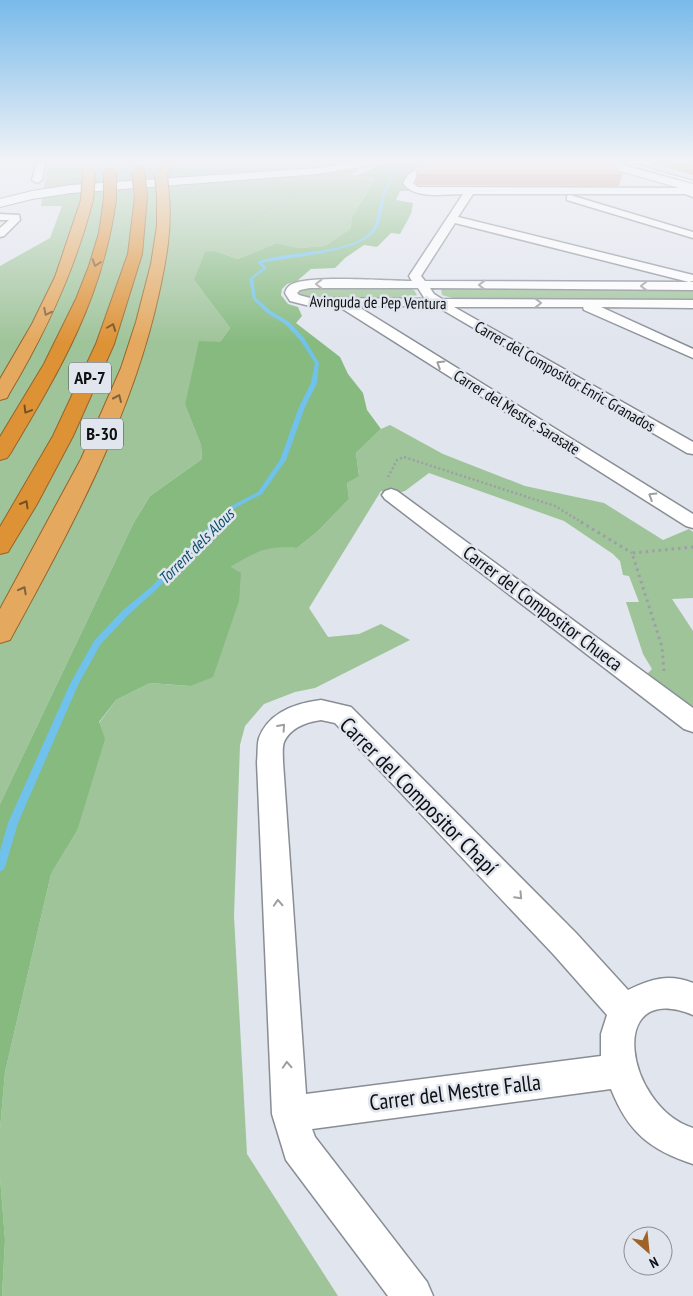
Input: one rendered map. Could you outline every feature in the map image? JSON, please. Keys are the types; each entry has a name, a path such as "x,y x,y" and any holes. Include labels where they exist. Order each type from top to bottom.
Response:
{"highway":[{"path":"0,394 27,351 64,275 81,222"},
{"name":"AP-7","path":"0,454 39,389 85,296 98,261 108,222"},
{"name":"AP-7","path":"0,546 26,504 63,436 105,344 118,311 135,254 138,222"},
{"name":"B-30","path":"0,633 85,471 128,374 152,297 166,222"}],"street":[{"path":"0,234 12,222"},
{"path":"437,302 415,276 450,222"},
{"path":"466,222 693,279"},
{"path":"653,222 693,235"},
{"name":"Avinguda de Pep Ventura","path":"693,286 310,284 296,287 292,290 294,298 301,300 341,302 693,304"},
{"name":"Carrer del Mestre Sarasate","path":"341,302 693,522"},
{"name":"Carrer del Compositor Enric Granados","path":"437,302 693,449"},
{"path":"581,304 693,354"},
{"name":"Carrer del Compositor Chueca","path":"392,495 693,722"},
{"name":"Carrer del Compositor Chapí","path":"412,1296 299,1147 290,1114 270,762 271,740 283,724 302,712 321,710 342,714 565,944 626,1012"},
{"path":"693,999 687,996 664,992 643,997 626,1012 617,1032 617,1058 624,1086 649,1122 674,1140 693,1146"},
{"name":"Carrer del Mestre Falla","path":"290,1114 620,1071"}],"path":[{"path":"245,225 249,222"},
{"path":"392,495 388,476 397,460 404,457 555,506 632,553 693,547"},
{"path":"632,553 659,638 665,666 655,694 649,688"}],"green space":[{"path":"56,222 351,222 350,229 325,246 298,248 277,243 238,259 215,251 194,280 230,328 220,342 185,405 201,445 202,459 150,496 133,524 0,804 0,266 50,238"},
{"path":"351,222 406,222 400,234 391,233 377,247 364,245 345,258 335,268 311,269 297,281 287,284 282,289 281,295 288,304 298,307 302,316 296,323 340,357 348,374 363,393 367,410 381,429 356,453 359,476 347,483 349,499 317,532 297,548 287,547 262,551 247,557 231,567 241,573 239,601 213,677 190,686 150,683 116,700 99,722 105,739 77,831 51,874 5,1072 0,1129 0,804 133,524 150,496 202,459 201,445 185,405 199,341 220,342 230,328 194,280 205,252 215,251 238,259 277,243 298,248 325,246 350,229"},
{"path":"406,287 414,290 417,295 400,299 309,299 298,293 299,290 308,288"},
{"path":"441,289 693,289 693,300 452,298 442,295"},
{"path":"390,425 443,454 525,486 604,503 663,540 689,529 693,532 693,598 672,599 693,631 693,710 647,674 652,669 643,654 626,602 639,602 629,576 623,575 620,561 613,554 564,521 429,473 405,491 391,495 381,491 309,608 328,637 359,634 381,624 410,640 315,688 295,692 264,704 245,726 240,745 234,916 247,1154 338,1296 2,1296 5,1240 0,1177 0,1129 5,1072 51,874 77,831 99,723 116,700 150,683 190,686 231,567 251,554 277,546 297,548 317,532 349,499 347,483 359,475 356,453 381,429"},
{"path":"0,1177 5,1240 2,1296 0,1296"}],"waterway":[{"name":"Torrent dels Alous","path":"0,867 13,823 74,684 97,643 125,613 154,588 210,528 233,507 260,493 283,460 302,407 314,383 317,363 302,339 287,323 269,312 254,298 251,279 265,268 259,262 338,248 353,243 365,238 373,231 377,222"}]}
